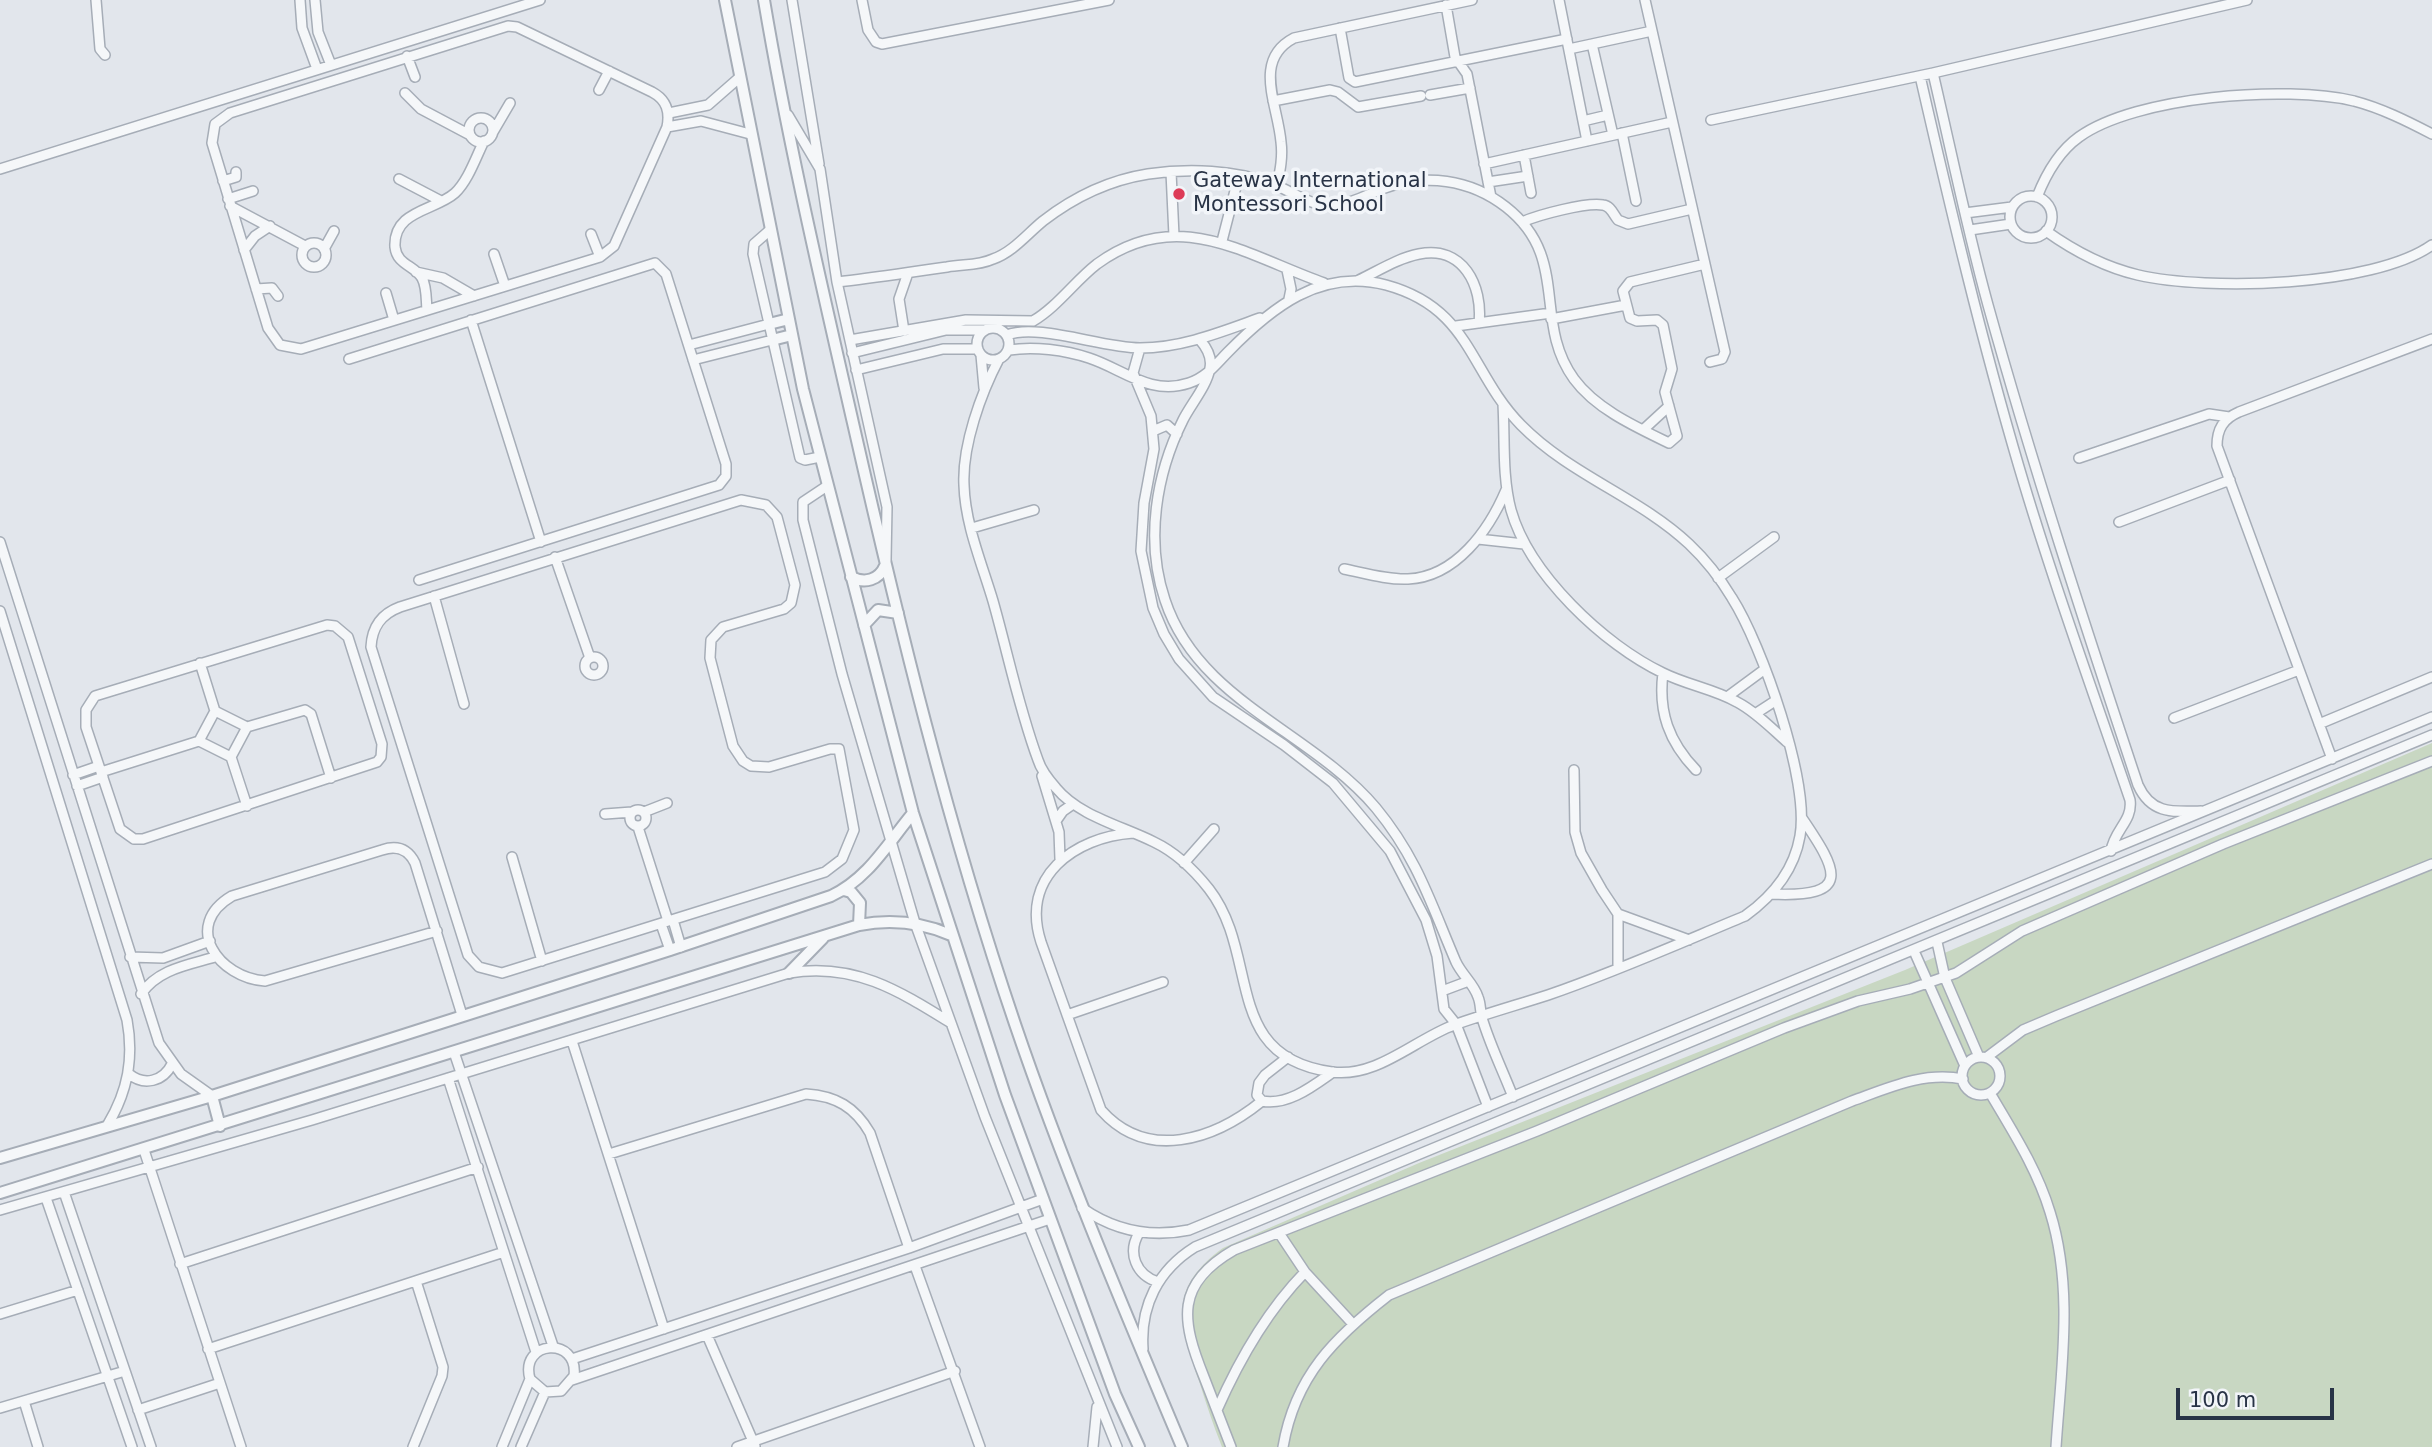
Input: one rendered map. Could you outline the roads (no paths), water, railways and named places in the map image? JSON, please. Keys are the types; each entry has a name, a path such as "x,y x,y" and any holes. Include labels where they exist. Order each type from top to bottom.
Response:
{"street":[{"path":"96,0 100,49 105,55"},
{"path":"300,0 302,28 317,69"},
{"path":"316,0 318,32 331,65"},
{"path":"0,169 540,0"},
{"path":"725,0 750,134 820,457 913,813 951,935 1043,1199 1115,1394 1139,1447"},
{"path":"764,0 784,109 885,566 943,787 985,930 1034,1080 1082,1208 1182,1447"},
{"path":"792,0 837,282 887,507 889,542 885,566 871,580 851,577"},
{"path":"862,0 868,30 876,42 882,44 1109,0"},
{"path":"1277,186 1282,144 1273,102 1270,69 1275,53 1284,43 1340,27 1472,0"},
{"path":"1559,0 1587,141"},
{"path":"1645,0 1725,355 1710,362"},
{"path":"1711,120 1920,76 2247,0"},
{"path":"1446,5 1457,61 1466,71 1470,88 1491,197"},
{"path":"512,26 657,94 668,113 667,127 619,238 600,257 293,349 281,345 271,335 229,202 211,136 215,124 224,115 407,56 512,26"},
{"path":"1340,27 1352,81 1457,61 1568,44 1592,44 1652,31"},
{"path":"1592,44 1608,115 1617,134 1636,201"},
{"path":"407,56 415,77"},
{"path":"600,90 609,71"},
{"path":"1933,73 1965,213 2008,377 2061,553 2144,798 2156,808 2168,812 2206,811"},
{"path":"1920,76 1957,239 2019,467 2070,629 2130,800 2130,814 2115,835 2111,851"},
{"path":"668,113 708,105 740,77"},
{"path":"1273,102 1330,90 1338,92 1358,107 1470,88"},
{"path":"405,93 421,109 470,135 476,141 484,141"},
{"path":"2037,197 2053,164 2079,137 2117,117 2152,107 2227,97 2328,97 2378,108 2432,134"},
{"path":"427,310 424,283 397,255 396,236 407,218 459,188 484,141 493,133 510,103"},
{"path":"784,109 820,169"},
{"path":"1583,121 1608,115"},
{"path":"470,135 470,126 478,118 490,121 493,133"},
{"path":"667,127 701,121 750,134"},
{"path":"1484,163 1672,122"},
{"path":"1524,155 1531,193"},
{"path":"223,181 236,177 236,172"},
{"path":"837,282 995,259 1048,218 1084,195 1126,179 1171,172 1238,175 1277,186 1309,203 1329,206 1348,203 1390,186 1418,180 1456,182 1491,197 1522,222 1537,244 1547,269 1551,316 1558,350 1583,390 1608,410 1669,443 1675,441 1677,434 1665,387 1672,369 1663,325 1657,320 1633,320 1623,291 1630,282 1705,264"},
{"path":"1171,172 1174,236"},
{"path":"1222,241 1238,175"},
{"path":"1488,182 1528,176"},
{"path":"399,179 440,201"},
{"path":"229,202 253,191"},
{"path":"1965,213 2012,207 2020,199 2037,197 2046,203 2051,212 2051,222 2046,231 2036,237 2024,237 2011,224 2012,207"},
{"path":"229,202 305,246 317,243 324,249"},
{"path":"1522,222 1543,215 1601,204 1609,207 1618,220 1628,224 1692,209"},
{"path":"1970,230 2011,224"},
{"path":"244,250 255,236 270,226"},
{"path":"770,230 754,244 752,254 800,458 805,460 820,457"},
{"path":"305,246 302,257 310,266 321,264 325,257 324,249 334,231"},
{"path":"2046,231 2067,246 2114,268 2195,283 2287,280 2379,268 2400,262 2432,245"},
{"path":"591,234 600,257"},
{"path":"850,340 966,320 1032,321 1077,281 1115,253 1174,236 1222,241 1324,283"},
{"path":"494,254 505,286"},
{"path":"1357,281 1418,254 1442,254 1462,265 1476,285 1480,296 1479,323"},
{"path":"349,359 655,263 666,274 694,360 726,464 724,481 719,485 419,580"},
{"path":"1287,270 1291,289 1289,299"},
{"path":"416,272 443,278 474,296"},
{"path":"904,331 899,299 908,273"},
{"path":"1039,764 1057,790 1073,804 1157,843 1184,863 1210,890 1230,926 1240,956 1248,1007 1258,1029 1288,1057 1310,1068 1333,1072 1360,1070 1377,1065 1456,1024 1482,1016 1618,967 1745,916 1771,894 1795,856 1802,818 1798,777 1765,669 1744,621 1718,578 1687,542 1552,452 1503,404 1456,326 1435,308 1411,294 1384,285 1357,281 1324,283 1289,299 1262,318 1208,373 1177,434 1160,488 1155,544 1158,573 1176,626 1208,671 1241,701 1325,758 1376,808 1423,878 1466,982 1477,993 1482,1016 1513,1097"},
{"path":"256,289 272,288 278,296"},
{"path":"386,293 394,320"},
{"path":"1456,326 1626,305"},
{"path":"852,353 946,330 997,328 1007,335 1038,331 1090,343 1140,348 1200,340 1262,318"},
{"path":"689,345 789,319"},
{"path":"471,320 541,542"},
{"path":"984,330 977,341 984,388"},
{"path":"694,360 792,335"},
{"path":"1007,335 1009,350"},
{"path":"2079,458 2209,415 2229,417 2432,339"},
{"path":"1200,340 1209,355 1208,373"},
{"path":"1140,348 1134,364 1135,382 1146,401 1153,430 1152,467 1142,517 1142,551 1145,579 1164,634 1197,682 1224,707 1308,762 1333,783 1371,825 1390,851 1417,899 1433,940 1444,1009 1456,1024 1488,1107"},
{"path":"867,349 870,366"},
{"path":"856,370 943,349 979,352 988,359 999,359"},
{"path":"1060,859 1056,821 966,503 965,466 984,388 999,359 1009,350 1038,349 1087,358 1135,382 1171,386 1188,383 1208,373"},
{"path":"1996,381 2008,377"},
{"path":"1503,404 1507,488 1524,544 1550,579 1597,628 1663,673 1727,697 1755,714 1788,743"},
{"path":"1644,429 1669,406"},
{"path":"2229,417 2217,435 2217,446 2332,759"},
{"path":"1153,430 1167,425 1177,434"},
{"path":"2119,522 2230,480"},
{"path":"827,486 803,502 803,520 889,842 951,1023 1097,1402 1117,1447"},
{"path":"1344,569 1391,578 1424,577 1453,562 1478,539 1507,488"},
{"path":"741,500 766,505 777,517 795,595 784,609 716,632 710,640 710,658 733,746 743,761 751,766 769,767 835,748 841,752 854,820 852,841 842,859 825,872 542,961 494,973 479,967 468,955 371,647 374,629 384,615 433,596 741,500"},
{"path":"972,528 1034,510"},
{"path":"1718,578 1774,537"},
{"path":"1478,539 1524,544"},
{"path":"0,542 141,994 159,1043 172,1064 190,1082 212,1096 220,1126"},
{"path":"555,557 590,658"},
{"path":"433,596 464,704"},
{"path":"864,625 878,610 898,613"},
{"path":"0,611 127,1020 131,1047 129,1074 121,1100 108,1124"},
{"path":"327,625 343,630 348,637 383,750 371,765 143,839 134,839 120,829 85,718 95,695 200,663 319,626 327,625"},
{"path":"199,741 215,711 200,663"},
{"path":"1727,697 1765,669"},
{"path":"2174,718 2299,670"},
{"path":"1197,682 1208,671"},
{"path":"1663,673 1661,690 1666,726 1679,750 1696,770"},
{"path":"2319,724 2432,677"},
{"path":"1755,714 1775,701"},
{"path":"231,757 247,727 300,710 308,712 331,778"},
{"path":"215,711 247,727"},
{"path":"1082,1208 1114,1226 1139,1233 1164,1234 1189,1230 2432,717"},
{"path":"1144,1358 1144,1317 1158,1282 1174,1262 1195,1247 2432,735"},
{"path":"73,775 101,772 199,741 231,757 247,806"},
{"path":"1231,1447 1191,1345 1186,1318 1194,1283 1217,1259 1784,1028 1858,1001 1945,978 2022,931 2236,838 2432,761"},
{"path":"1574,771 1573,810 1581,853 1590,872 1618,914 1618,967"},
{"path":"76,786 101,772"},
{"path":"605,814 625,810 644,812 667,803"},
{"path":"1056,821 1063,811 1073,804"},
{"path":"632,812 629,819 638,827 676,948"},
{"path":"638,827 647,819 644,812"},
{"path":"0,1158 108,1124 212,1096 676,948 844,890 870,868 913,813"},
{"path":"1771,894 1806,896 1818,892 1827,884 1832,873 1831,861 1802,818"},
{"path":"1184,863 1214,829"},
{"path":"1135,833 1096,839 1060,859 1043,885 1036,916 1038,932 1101,1110 1114,1124 1130,1135 1167,1142 1186,1138 1228,1122 1262,1101 1282,1100 1296,1095 1333,1072"},
{"path":"436,932 265,981 243,977 215,957 208,930 215,910 232,896 390,847 405,851 412,856 436,932 462,1015"},
{"path":"512,856 542,961"},
{"path":"1965,1066 2023,1030 2432,864"},
{"path":"844,890 860,903 859,925"},
{"path":"1618,914 1689,940"},
{"path":"0,1193 859,925 887,921 915,923 951,935"},
{"path":"789,973 826,934"},
{"path":"130,957 163,958 210,942"},
{"path":"1937,942 1945,978 1983,1057 1998,1065 2001,1075 1998,1085 1990,1093 1973,1093 1962,1079"},
{"path":"1914,951 1965,1066 1962,1079"},
{"path":"141,994 156,978 166,972 215,957"},
{"path":"0,1210 572,1041 789,973 830,970 869,977 893,988 951,1023"},
{"path":"1067,1015 1163,982"},
{"path":"1442,991 1466,982"},
{"path":"1702,1019 1709,1034"},
{"path":"572,1041 664,1329"},
{"path":"454,1052 553,1346"},
{"path":"1262,1101 1257,1095 1259,1083 1288,1057"},
{"path":"129,1074 140,1081 153,1081 165,1075 172,1064"},
{"path":"448,1078 536,1352"},
{"path":"1283,1447 1302,1389 1325,1352 1352,1323 1389,1295 1852,1101 1922,1078 1962,1079"},
{"path":"1990,1093 2029,1159 2056,1236 2063,1289 2064,1329 2056,1447"},
{"path":"608,1154 806,1094 837,1100 862,1119 870,1133 909,1248"},
{"path":"144,1150 241,1447"},
{"path":"180,1264 478,1167"},
{"path":"64,1192 151,1447"},
{"path":"46,1198 132,1447"},
{"path":"572,1359 909,1248 1043,1199"},
{"path":"530,1379 545,1392 561,1391 572,1380 1051,1219"},
{"path":"1139,1233 1134,1244 1135,1262 1142,1273 1158,1282"},
{"path":"1279,1233 1305,1272 1352,1323"},
{"path":"208,1349 504,1252"},
{"path":"915,1266 955,1371 980,1447"},
{"path":"1217,1410 1245,1352 1273,1309 1305,1272"},
{"path":"413,1447 442,1376 443,1367 416,1281"},
{"path":"0,1314 78,1290"},
{"path":"707,1335 754,1444"},
{"path":"502,1447 530,1379 530,1362 536,1352 553,1346 562,1349 572,1359 572,1380"},
{"path":"0,1408 125,1371"},
{"path":"737,1447 754,1444 955,1371"},
{"path":"138,1410 220,1383"},
{"path":"521,1447 545,1392"},
{"path":"24,1401 38,1447"},
{"path":"1093,1447 1097,1402"}],"place":[{"name":"Gateway International Montessori School","path":"1179,194"}]}
